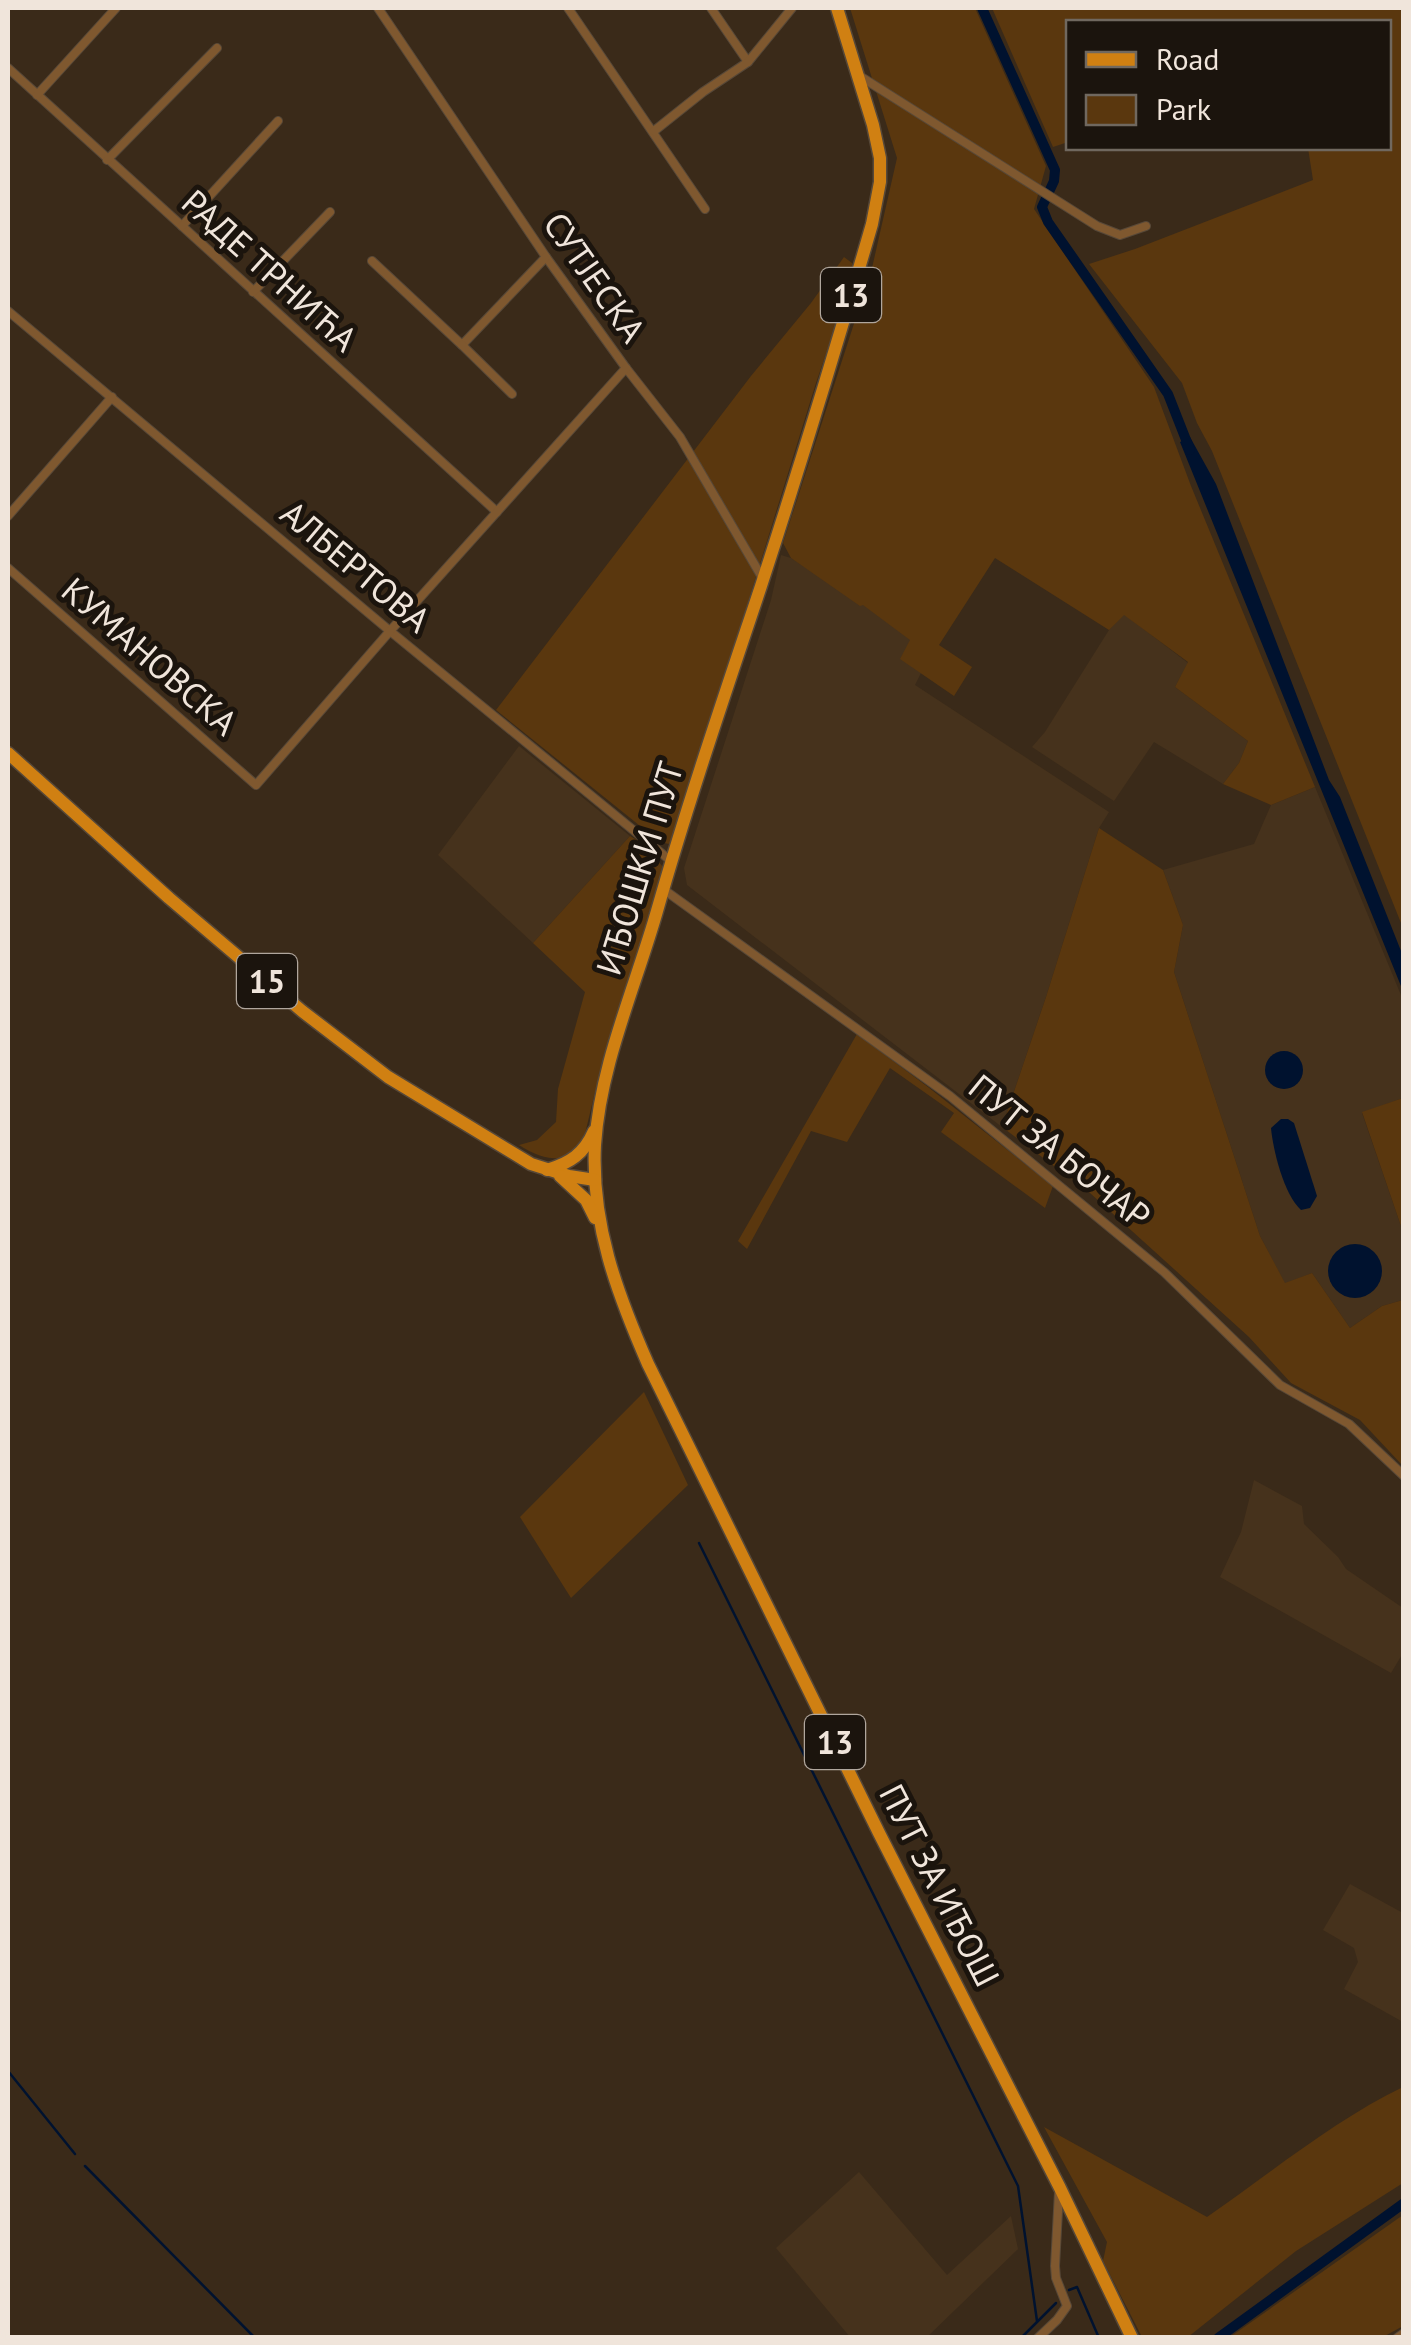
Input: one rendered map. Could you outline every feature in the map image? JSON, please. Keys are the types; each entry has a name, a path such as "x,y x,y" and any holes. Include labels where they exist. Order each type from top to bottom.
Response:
{"main road":[{"name":"13","path":"763,579 872,224 880,182 873,126 836,8"},
{"name":"ИЂОШКИ ПУТ","path":"595,1180 597,1124 615,1045 763,579"},
{"name":"15","path":"8,753 302,1011 388,1077 518,1157 550,1171 595,1180"},
{"path":"597,1124 584,1150 550,1171 586,1200 600,1228"},
{"name":"ПУТ ЗА ИЂОШ","path":"595,1180 600,1228 615,1286 648,1364 1132,2338"}],"street":[{"path":"37,95 116,8"},
{"name":"СУТЈЕСКА","path":"378,8 546,257 680,437 763,579"},
{"path":"568,8 706,208"},
{"path":"711,8 748,62"},
{"path":"654,131 748,62 792,8"},
{"path":"107,160 217,48"},
{"name":"РАДЕ ТРНИЋА","path":"8,68 496,512"},
{"path":"858,75 1097,226 1120,234 1146,226"},
{"path":"182,226 278,122"},
{"path":"253,292 330,212"},
{"path":"462,345 546,257"},
{"path":"372,261 512,394"},
{"name":"АЛБЕРТОВА","path":"8,311 671,861"},
{"path":"390,631 626,368"},
{"path":"8,516 112,397"},
{"name":"КУМАНОВСКА","path":"8,568 256,785 390,631"},
{"name":"ПУТ ЗА БОЧАР","path":"663,888 950,1096 1164,1272 1280,1385 1349,1424 1404,1476"},
{"path":"1038,2338 1067,2306 1056,2278 1059,2188"},
{"path":"1397,2338 1404,2333"}],"shaded area":[{"path":"781,555 933,649 915,685 1109,812 1099,828 1002,1127 687,885 684,868 771,600"},
{"path":"1124,614 1188,663 1175,687 1248,741 1239,763 1223,784 1154,742 1114,801 1032,747 1109,630"},
{"path":"519,746 630,836 533,943 438,855"},
{"path":"1315,787 1403,1000 1403,1098 1362,1113 1403,1232 1403,1300 1382,1306 1350,1328 1312,1273 1285,1284 1260,1236 1174,972 1183,925 1163,870 1254,844 1271,805"},
{"path":"1254,1480 1302,1506 1304,1524 1346,1569 1403,1608 1403,1653 1391,1673 1220,1577 1241,1532"},
{"path":"1350,1884 1403,1913 1403,2022 1344,1989 1358,1962 1354,1948 1323,1930"},
{"path":"859,2172 947,2275 1011,2216 1018,2249 927,2337 850,2337 776,2248"}],"green space":[{"path":"850,8 975,8 1046,166 1034,209 1154,387 1315,787 1271,805 1223,784 1239,763 1248,741 1175,687 1188,662 1124,615 1109,630 995,558 939,645 972,667 954,696 900,659 910,640 791,558 783,543 872,268 897,158"},
{"path":"992,8 1400,8 1404,21 1403,928 1182,383 1089,264 1313,180 1308,150 1391,150 1391,20 1066,20 1066,143 1053,147"},
{"path":"844,257 852,263 854,272 675,838 669,844 660,842 496,710"},
{"path":"1099,828 1163,870 1183,925 1174,972 1260,1236 1285,1283 1312,1273 1350,1328 1382,1306 1403,1300 1403,1466 1360,1420 1291,1383 1249,1337 1090,1193 1002,1127"},
{"path":"630,836 642,843 663,867 584,1138 569,1158 543,1156 519,1145 537,1140 556,1122 558,1089 585,992 533,943"},
{"path":"857,1034 1053,1186 1045,1208 941,1132 954,1113 890,1068 847,1142 811,1131 747,1249 738,1241"},
{"path":"1404,1098 1403,1232 1362,1112"},
{"path":"644,1392 688,1485 571,1598 520,1517"},
{"path":"1403,2087 1403,2183 1296,2251 1188,2337 1142,2337 1103,2261 1107,2242 1044,2127 1207,2217 1328,2131"},
{"path":"1403,2215 1403,2326 1383,2337 1230,2337"}],"water":[{"path":"1190,437 1216,484 1329,780 1340,797 1403,956 1403,991 1180,442"},
{"path":"1284,1051 1297,1057 1303,1070 1297,1083 1284,1089 1271,1083 1265,1070 1271,1057"},
{"path":"1281,1119 1294,1123 1317,1196 1310,1208 1301,1210 1295,1203 1280,1172 1271,1128"},
{"path":"1355,1244 1374,1252 1382,1271 1374,1290 1355,1298 1336,1290 1328,1271 1336,1252"}],"waterway":[{"path":"982,8 1055,170 1042,207 1048,222 1168,394 1190,450"},
{"path":"699,1543 1018,2186 1037,2321"},
{"path":"8,2071 75,2154"},
{"path":"85,2166 255,2338"},
{"path":"1218,2338 1404,2203"},
{"path":"1069,2290 1077,2287 1099,2338"},
{"path":"1021,2338 1056,2303"}]}
